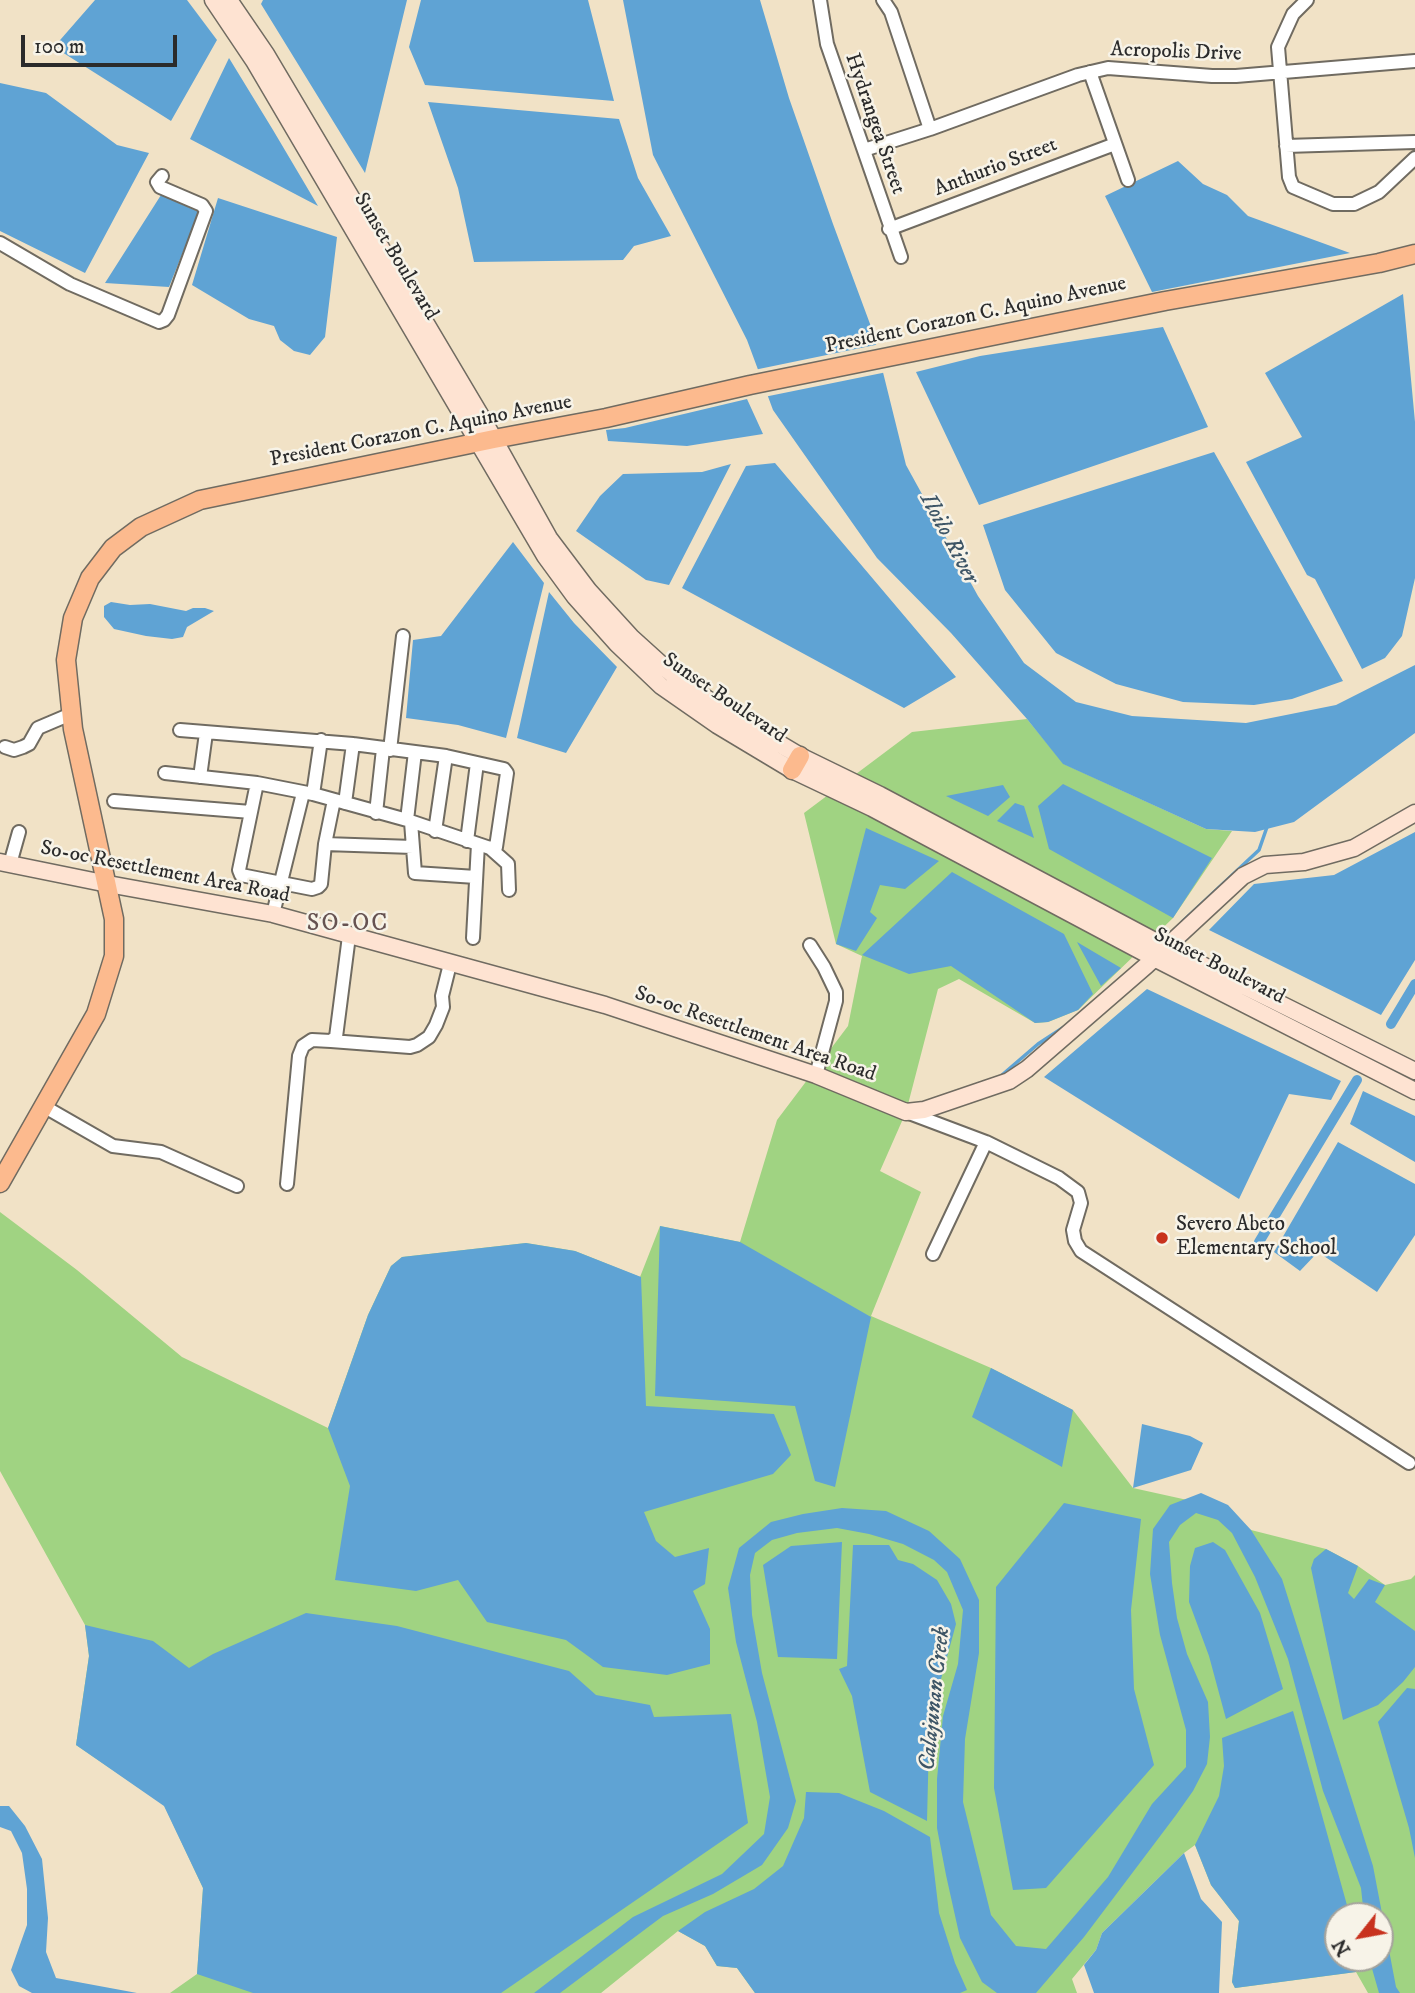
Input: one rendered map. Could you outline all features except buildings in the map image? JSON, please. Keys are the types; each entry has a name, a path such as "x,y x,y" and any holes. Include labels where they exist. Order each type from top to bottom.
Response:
{"main road":[{"name":"Sunset Boulevard","path":"213,0 273,66 487,440 549,538 589,591 631,637 673,675 796,763 872,808 1160,953 1415,1091"},
{"name":"Sunset Boulevard","path":"229,0 240,27"},
{"name":"President Corazon C. Aquino Avenue","path":"0,1183 96,1014 114,956 114,919 71,713 66,660 73,618 90,578 113,548 141,527 200,500 606,418 911,352 1165,301 1392,261 1415,254"},
{"path":"906,1112 924,1110 1009,1081 1055,1047 1243,876 1265,865 1304,862 1354,848 1415,813"},
{"name":"So-oc Resettlement Area Road","path":"5,863 273,914 605,1004 816,1076 906,1112"},
{"name":"Sunset Boulevard","path":"1160,953 1415,1071"}],"street":[{"name":"Hydrangea Street","path":"820,0 827,44 889,229 901,257"},
{"path":"883,0 891,12 930,129"},
{"path":"1307,0 1293,14 1282,33 1278,47 1289,177 1293,187 1333,204 1354,204 1379,192 1415,158"},
{"name":"Acropolis Drive","path":"864,150 1108,68 1212,76 1415,61"},
{"path":"1090,72 1128,180"},
{"path":"1286,146 1415,142"},
{"name":"Anthurio Street","path":"889,229 1115,144"},
{"path":"0,243 70,284 159,322 164,320 206,211 202,205 160,187 158,182 162,176"},
{"path":"376,813 403,636"},
{"path":"5,747 14,750 29,744 38,728 71,713"},
{"path":"165,774 257,783 308,794 496,847 507,774 504,769 446,755 321,740 180,730"},
{"path":"200,777 206,733"},
{"path":"273,914 321,740"},
{"path":"257,783 240,873 312,889 318,887 321,884 325,844 340,802 353,744"},
{"path":"415,752 409,821 415,871 417,874 477,877"},
{"path":"435,831 446,755"},
{"path":"473,938 478,844 477,763"},
{"path":"114,801 251,813"},
{"path":"5,863 19,832"},
{"path":"325,844 413,847"},
{"path":"478,844 508,864 509,890"},
{"path":"331,1041 336,1037 349,936"},
{"path":"810,946 836,992 816,1076"},
{"path":"286,1185 299,1056 303,1046 312,1040 410,1047 417,1045 429,1037 436,1025 443,1007 442,996 450,964"},
{"path":"45,1107 113,1146 161,1152 237,1186"},
{"path":"906,1112 986,1142 1059,1178 1078,1192 1081,1203 1073,1230 1081,1251 1409,1462"},
{"path":"933,1254 986,1142"}],"green space":[{"path":"1027,719 1064,764 1206,829 1232,831 1173,918 1078,1010 1048,1022 1035,1023 959,979 938,989 906,1112 880,1171 921,1192 871,1316 991,1368 1073,1410 1133,1488 1201,1503 1251,1530 1326,1549 1358,1566 1385,1585 1411,1579 1415,1575 1415,1993 1368,1993 1356,1972 1235,1988 1232,1982 1239,1921 1211,1885 1195,1845 1102,1933 1096,1950 1072,1979 1077,1993 755,1993 737,1968 717,1966 705,1946 678,1931 601,1993 170,1993 197,1974 203,1888 164,1805 76,1745 89,1656 85,1625 0,1471 0,1212 77,1270 182,1357 328,1428 368,1315 391,1266 402,1257 526,1243 575,1251 640,1277 660,1226 740,1242 777,1120 848,1026 862,956 836,944 804,813 912,732"}],"water":[{"path":"95,0 187,0 217,40 171,121 54,47"},
{"path":"263,0 407,0 365,173 261,4"},
{"path":"421,0 588,0 614,101 425,85 409,47"},
{"path":"623,0 760,0 789,98 873,332 906,465 978,596 1024,663 1076,702 1132,716 1246,723 1336,705 1415,665 1415,733 1294,822 1255,832 1206,829 1063,764 951,633 877,558 773,410 747,340 653,155"},
{"path":"229,58 273,130 318,206 190,139"},
{"path":"0,83 46,93 117,145 149,153 85,273 0,231"},
{"path":"428,102 619,119 638,178 671,236 634,246 623,260 474,262 458,188"},
{"path":"1178,161 1203,184 1227,195 1248,216 1350,253 1152,292 1105,196"},
{"path":"161,195 199,212 169,287 105,283"},
{"path":"218,198 337,237 325,337 310,355 294,351 280,340 274,326 249,319 192,285"},
{"path":"1403,294 1415,422 1415,578 1402,636 1385,658 1362,669 1315,579 1307,575 1246,462 1302,437 1265,373"},
{"path":"1163,327 1208,427 979,505 916,372 980,356"},
{"path":"747,399 763,434 687,446 608,441 606,430 625,428"},
{"path":"1214,452 1343,681 1292,699 1254,705 1183,702 1116,684 1056,653 1005,590 983,525"},
{"path":"775,463 956,677 904,708 682,588 746,466"},
{"path":"731,464 669,585 646,580 576,531 600,496 623,474 702,472"},
{"path":"513,542 544,583 506,738 458,725 406,718 413,640 441,636"},
{"path":"549,592 574,623 617,667 566,753 517,738"},
{"path":"111,602 150,604 186,611 205,608 214,611 187,627 183,637 172,639 114,629 104,617 104,606"},
{"path":"1063,784 1212,858 1173,918 1049,849 1038,806"},
{"path":"1003,785 1010,797 988,816 946,796"},
{"path":"1015,803 1024,806 1034,838 997,821"},
{"path":"866,828 939,861 905,889 880,885 870,912 877,918 856,951 836,944"},
{"path":"1415,832 1415,960 1381,1015 1209,930 1254,884 1334,875"},
{"path":"952,872 1064,934 1093,994 1078,1010 1048,1022 1035,1023 951,966 909,974 862,955"},
{"path":"1077,942 1121,968 1101,986"},
{"path":"1147,989 1341,1081 1331,1100 1289,1094 1239,1199 1044,1077"},
{"path":"1363,1091 1415,1116 1415,1162 1350,1124"},
{"path":"1338,1142 1415,1184 1415,1235 1377,1292 1318,1252 1300,1271 1274,1252"},
{"path":"660,1226 740,1242 871,1317 835,1487 815,1481 795,1406 655,1396"},
{"path":"526,1243 575,1251 641,1277 646,1406 774,1414 791,1455 773,1474 644,1512 656,1541 675,1557 709,1548 705,1584 693,1591 710,1629 710,1664 667,1675 603,1667 566,1640 487,1622 458,1580 416,1591 335,1580 350,1486 328,1428 368,1315 391,1266 402,1257"},
{"path":"991,1368 1073,1410 1062,1467 972,1417"},
{"path":"1142,1424 1190,1436 1203,1443 1191,1470 1133,1488"},
{"path":"1201,1493 1228,1505 1251,1530 1282,1579 1373,1866 1380,1902 1362,1902 1361,1888 1323,1791 1288,1659 1255,1577 1232,1533 1218,1520 1196,1513 1180,1525 1169,1542 1177,1618 1187,1654 1208,1702 1210,1737 1207,1764 1176,1815 1084,1937 1036,1993 997,1993 982,1982 960,1938 937,1828 937,1779 943,1716 958,1664 963,1610 947,1572 934,1560 903,1544 837,1528 797,1533 772,1540 755,1553 750,1575 752,1615 762,1673 796,1801 788,1828 762,1865 713,1894 663,1916 560,1993 534,1993 633,1917 722,1874 764,1834 770,1797 757,1722 736,1642 728,1588 739,1548 771,1522 842,1508 886,1511 929,1531 960,1559 979,1600 979,1653 965,1739 963,1802 991,1915 1016,1946 1046,1949 1108,1877 1152,1804 1186,1767 1186,1730 1160,1635 1150,1574 1153,1529 1170,1505"},
{"path":"1064,1503 1141,1519 1131,1610 1134,1689 1154,1765 1046,1888 1013,1890 994,1788 996,1587"},
{"path":"842,1542 837,1659 778,1657 763,1565 791,1546"},
{"path":"1213,1542 1225,1550 1260,1613 1283,1689 1226,1719 1209,1656 1189,1602 1190,1566 1195,1548"},
{"path":"853,1545 889,1545 898,1560 913,1564 937,1580 951,1604 956,1624 935,1701 929,1740 927,1821 870,1792 852,1696 839,1669 847,1666"},
{"path":"1326,1549 1358,1566 1348,1593 1354,1599 1369,1579 1385,1585 1375,1602 1415,1631 1415,1667 1403,1682 1378,1705 1343,1720 1311,1568 1314,1559"},
{"path":"306,1613 397,1626 569,1671 596,1695 650,1705 654,1717 731,1714 748,1823 501,1993 253,1993 197,1974 203,1888 164,1806 76,1745 89,1656 85,1625 153,1641 189,1668 213,1654"},
{"path":"1407,1688 1415,1689 1415,1858 1378,1722"},
{"path":"1293,1711 1346,1902 1324,1902 1324,1972 1356,1972 1235,1988 1232,1982 1239,1921 1211,1885 1195,1845 1219,1796 1224,1766 1222,1738"},
{"path":"806,1792 839,1793 884,1811 930,1837 939,1913 967,1990 960,1993 755,1993 737,1968 717,1966 705,1946 678,1931 705,1912 754,1889 783,1866 804,1818"},
{"path":"0,1806 9,1806 25,1826 42,1859 48,1918 46,1952 56,1978 137,1993 32,1993 19,1986 11,1970 27,1925 27,1889 22,1853 11,1831 0,1827"},
{"path":"1184,1853 1201,1899 1222,1922 1219,1993 1094,1993 1084,1965 1096,1950 1102,1933"},
{"path":"1373,1972 1393,1972 1400,1993 1379,1993"}],"pier":[{"path":"880,344 887,372 764,397 754,370"}],"waterway":[{"path":"1182,922 1259,850 1267,827"},
{"path":"1391,1024 1415,984"},
{"path":"1002,1075 1038,1044 1064,1027"},
{"path":"1259,1242 1357,1080"}],"place":[{"name":"Severo Abeto Elementary School","path":"1162,1238"}],"district":[{"name":"SO-OC","path":"348,925"}],"water label":[{"name":"Iloilo River","path":"948,539"},
{"name":"Calajunan Creek","path":"936,1699"}]}
